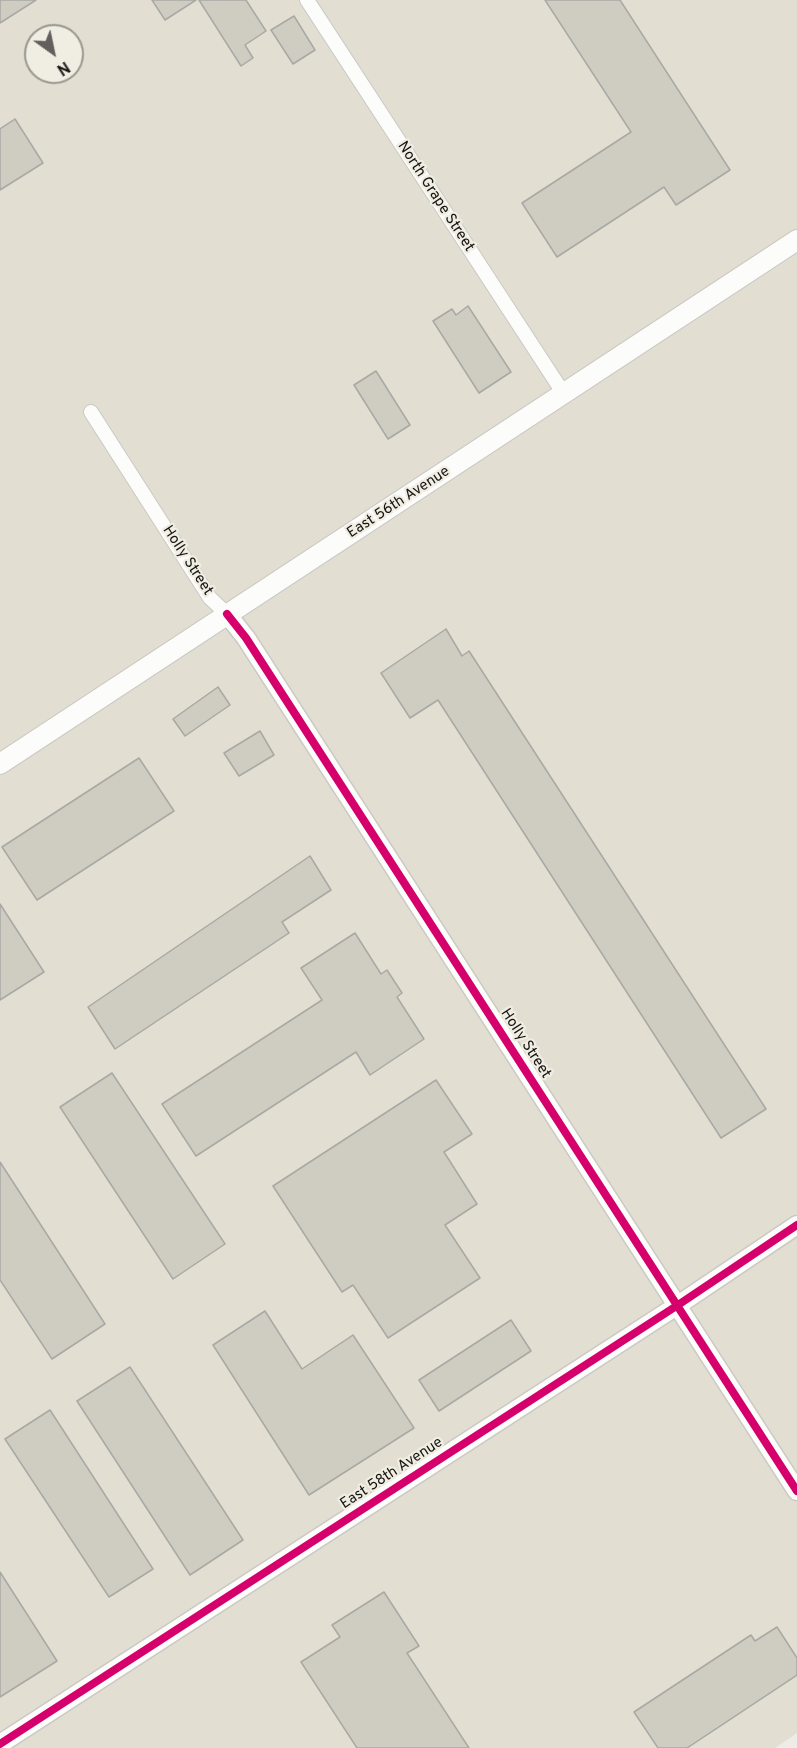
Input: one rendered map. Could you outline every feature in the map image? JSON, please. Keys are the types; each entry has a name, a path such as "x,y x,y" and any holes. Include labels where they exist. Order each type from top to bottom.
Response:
{"main road":[{"name":"East 56th Avenue","path":"0,764 797,240"}],"street":[{"name":"North Grape Street","path":"307,0 564,394"},
{"name":"Holly Street","path":"91,412 210,598 227,614 246,638 797,1491"},
{"name":"East 58th Avenue","path":"0,1744 678,1305 797,1224"}],"shaded area":[{"path":"0,0 797,0 797,1733 775,1748 0,1748"}],"building":[{"path":"0,0 36,0 0,23"},
{"path":"152,0 196,0 165,20"},
{"path":"199,0 246,0 266,31 245,45 253,58 241,66"},
{"path":"545,0 620,0 730,170 676,205 664,187 557,257 522,203 631,132"},
{"path":"294,16 315,50 293,64 271,30"},
{"path":"15,119 43,163 0,190 0,129"},
{"path":"468,306 511,372 479,393 433,321 452,309 456,315"},
{"path":"376,371 410,425 388,439 354,385"},
{"path":"446,629 462,656 469,651 766,1109 721,1138 438,700 410,718 381,673"},
{"path":"218,687 230,705 185,736 173,719"},
{"path":"260,731 274,755 239,776 224,753"},
{"path":"139,758 174,811 37,900 2,847"},
{"path":"310,856 331,890 282,922 289,933 115,1049 88,1007"},
{"path":"0,904 44,972 0,1000"},
{"path":"355,933 381,974 387,970 402,993 397,997 424,1039 370,1075 356,1052 196,1156 162,1104 322,1000 301,968"},
{"path":"112,1073 225,1244 173,1279 60,1107"},
{"path":"436,1080 472,1134 444,1152 477,1204 445,1225 480,1278 388,1338 353,1285 342,1292 273,1186"},
{"path":"0,1162 105,1324 52,1359 0,1280"},
{"path":"265,1311 302,1369 353,1335 414,1428 309,1495 213,1345"},
{"path":"511,1320 531,1351 439,1411 419,1380"},
{"path":"130,1367 243,1540 190,1575 77,1401"},
{"path":"50,1410 153,1569 109,1597 5,1439"},
{"path":"0,1572 57,1661 0,1697"},
{"path":"384,1592 419,1646 407,1653 469,1748 357,1748 301,1662 340,1637 332,1625"},
{"path":"777,1627 797,1658 797,1675 687,1748 658,1748 634,1712 751,1635 755,1641"}],"cycle path":[{"path":"227,614 246,638 797,1491"},
{"path":"0,1744 678,1305 797,1225"}]}
